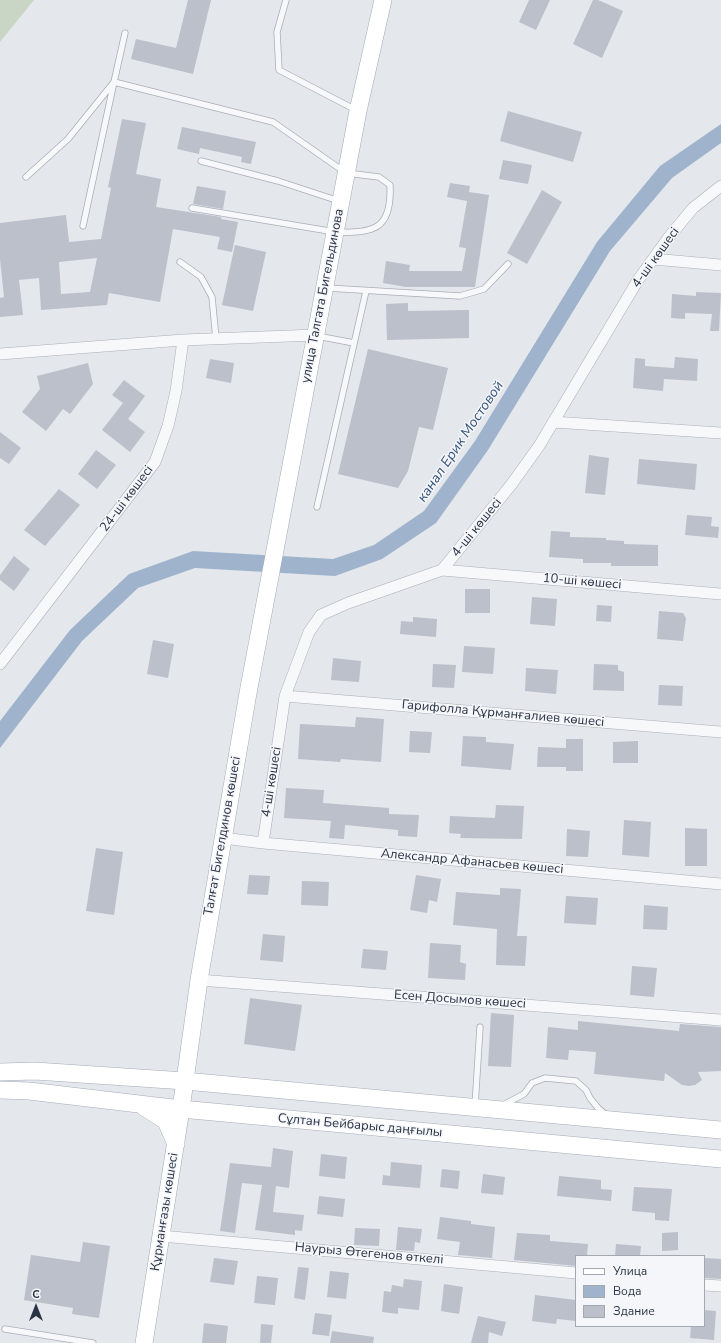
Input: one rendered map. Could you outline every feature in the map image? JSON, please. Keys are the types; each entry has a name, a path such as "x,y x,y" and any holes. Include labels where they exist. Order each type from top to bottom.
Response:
{"main road":[{"name":"улица Талгата Бигельдинова","path":"267,592 358,111 383,0"},
{"name":"Талғат Бигелдинов көшесі","path":"185,1081 199,980 267,592"},
{"path":"147,1078 173,1070 181,1064 189,1049"},
{"path":"189,1049 195,1071 210,1083"},
{"path":"0,1072 35,1071 210,1083 721,1130"},
{"name":"Құрманғазы көшесі","path":"144,1343 182,1109 185,1081"},
{"name":"Сұлтан Бейбарыс даңғылы","path":"0,1090 29,1090 182,1109 721,1158"},
{"path":"139,1104 166,1121 176,1144"},
{"path":"176,1144 188,1122 197,1116 214,1112"}],"street":[{"name":"4-ші көшесі","path":"263,843 285,696 309,632 320,615 348,603 442,570 511,485 554,422 638,280 653,259 693,208 721,186"},
{"path":"653,259 721,265"},
{"path":"0,354 183,340 316,335"},
{"name":"24-ші көшесі","path":"0,664 155,462 168,426 175,398 183,340"},
{"path":"554,422 721,433"},
{"name":"10-ші көшесі","path":"442,570 721,594"},
{"name":"Гарифолла Құрманғалиев көшесі","path":"285,696 721,732"},
{"name":"Александр Афанасьев көшесі","path":"223,838 263,843 721,884"},
{"name":"Есен Досымов көшесі","path":"199,980 721,1020"},
{"name":"Наурыз Өтегенов өткелі","path":"161,1236 575,1273"},
{"path":"705,1285 721,1286"}],"lane":[{"path":"286,0 277,32 279,70 358,111"},
{"path":"82,226 125,33"},
{"path":"114,82 272,122 346,173 379,177 390,185 391,201 387,216 375,229 359,233 335,232 192,208"},
{"path":"26,177 68,139 114,82"},
{"path":"201,161 278,181 341,202"},
{"path":"180,262 201,277 212,297 216,339"},
{"path":"325,288 460,296 484,289 508,264"},
{"path":"317,507 366,291"},
{"path":"316,335 354,343"},
{"path":"475,1108 480,1027"},
{"path":"493,1109 513,1101 524,1094 532,1083 546,1078 576,1081 586,1090 598,1108 614,1121"},
{"path":"5,1329 93,1343"}],"green space":[{"path":"0,0 34,0 0,42"}],"water":[{"name":"канал Ерик Мостовой","path":"721,124 721,143 672,178 610,251 488,450 436,523 382,559 335,576 195,568 138,588 82,641 0,748 0,721 70,630 129,574 193,551 333,559 374,545 424,511 475,441 597,242 660,166"}],"building":[{"path":"188,0 211,0 193,74 131,59 136,39 176,48"},
{"path":"529,0 550,0 536,30 519,22"},
{"path":"593,0 598,0 623,11 602,58 573,44"},
{"path":"508,111 582,132 573,162 500,141"},
{"path":"122,119 146,123 136,174 161,179 156,207 221,217 221,219 238,222 232,252 217,249 220,237 173,229 160,302 109,293 107,305 41,310 39,278 19,280 23,315 0,317 0,298 4,297 0,259 0,223 66,215 69,242 101,239 111,188 108,187","holes":["97,258 90,292 61,294 59,262"]},
{"path":"182,127 256,142 251,164 241,162 242,157 200,148 199,154 177,149"},
{"path":"503,160 532,165 528,184 499,179"},
{"path":"450,183 470,186 469,192 489,195 475,287 406,287 383,283 386,261 410,265 409,271 462,271 466,248 459,247 467,201 447,197"},
{"path":"197,186 226,191 223,209 193,204"},
{"path":"542,190 562,202 527,264 507,253"},
{"path":"235,245 266,252 253,311 222,305"},
{"path":"696,292 721,293 719,331 710,331 712,314 685,313 685,319 671,318 672,294 696,296"},
{"path":"408,303 408,311 469,310 469,338 387,340 386,304"},
{"path":"368,349 448,368 433,430 419,427 408,471 398,488 338,474"},
{"path":"675,357 698,359 697,381 664,379 663,391 633,388 635,358 645,359 645,366 674,368"},
{"path":"210,359 234,363 231,383 206,378"},
{"path":"88,363 93,384 70,414 63,409 46,431 22,412 40,389 37,376"},
{"path":"124,380 145,396 128,419 145,432 130,452 102,430 123,403 112,395"},
{"path":"0,432 21,448 9,464 0,458"},
{"path":"96,450 116,465 97,489 78,474"},
{"path":"589,455 609,458 605,495 585,493"},
{"path":"639,459 697,464 695,490 637,484"},
{"path":"59,489 80,505 45,546 24,530"},
{"path":"687,515 712,517 711,526 719,527 718,538 685,535"},
{"path":"551,531 570,532 570,537 606,538 606,540 624,541 624,544 658,545 658,566 611,566 611,563 583,563 583,559 549,557"},
{"path":"14,556 30,569 14,591 0,580 0,575"},
{"path":"465,589 490,589 490,613 465,613"},
{"path":"532,597 557,599 555,626 530,624"},
{"path":"597,605 612,606 611,622 596,621"},
{"path":"659,611 683,613 686,618 683,641 657,639"},
{"path":"413,617 437,619 436,637 400,634 401,621 413,622"},
{"path":"153,640 174,644 168,678 147,674"},
{"path":"464,646 495,648 493,674 462,672"},
{"path":"333,658 361,661 359,682 331,680"},
{"path":"433,664 456,665 454,688 432,687"},
{"path":"594,664 618,665 618,670 624,672 624,691 593,690"},
{"path":"526,668 558,670 556,694 525,691"},
{"path":"659,685 683,686 682,706 658,705"},
{"path":"356,717 384,719 381,762 341,759 340,762 298,759 300,724 355,727"},
{"path":"410,731 432,732 430,753 409,752"},
{"path":"463,736 486,737 486,742 514,744 511,770 461,766"},
{"path":"566,739 583,739 583,771 566,771 566,767 537,767 538,747 566,748"},
{"path":"638,741 638,763 613,763 613,742"},
{"path":"286,788 324,790 323,803 389,808 389,814 419,815 417,837 398,836 398,830 345,825 344,839 329,838 331,821 284,818"},
{"path":"496,805 524,806 522,839 460,838 461,834 449,833 450,816 495,818"},
{"path":"624,820 651,822 649,857 622,855"},
{"path":"685,828 707,829 707,866 685,866"},
{"path":"567,829 590,831 588,857 566,856"},
{"path":"96,848 123,852 114,915 86,911"},
{"path":"249,875 270,876 268,895 247,894"},
{"path":"416,875 441,879 437,902 429,900 427,913 410,910"},
{"path":"302,881 329,882 328,906 301,905"},
{"path":"500,888 521,889 517,936 527,936 525,966 496,965 497,929 453,925 456,892 500,895"},
{"path":"566,896 598,898 596,925 564,923"},
{"path":"644,905 668,907 667,930 643,929"},
{"path":"263,934 285,936 283,962 260,960"},
{"path":"430,943 461,945 460,962 466,964 465,980 428,978"},
{"path":"363,949 388,951 386,970 361,968"},
{"path":"632,966 657,968 654,997 630,995"},
{"path":"250,998 302,1005 295,1051 244,1044"},
{"path":"491,1013 514,1015 511,1067 488,1066"},
{"path":"578,1021 679,1031 680,1024 721,1027 721,1071 698,1072 702,1080 695,1085 688,1086 682,1085 665,1073 664,1081 594,1074 596,1052 569,1050 568,1060 546,1058 548,1027 578,1030"},
{"path":"273,1148 293,1151 289,1188 276,1186 273,1212 304,1215 302,1231 295,1230 295,1235 255,1230 262,1185 242,1183 235,1233 220,1231 230,1163 271,1167"},
{"path":"321,1154 347,1157 345,1179 319,1176"},
{"path":"391,1162 422,1165 420,1188 382,1185 383,1175 390,1176"},
{"path":"442,1169 460,1171 458,1189 440,1187"},
{"path":"483,1174 505,1177 503,1195 481,1193"},
{"path":"559,1176 601,1180 601,1189 612,1190 611,1201 557,1196"},
{"path":"634,1187 672,1189 669,1221 655,1220 655,1213 632,1211"},
{"path":"319,1196 345,1199 343,1217 317,1214"},
{"path":"440,1217 471,1221 471,1224 495,1227 492,1258 458,1255 460,1242 437,1239"},
{"path":"398,1227 422,1229 420,1243 415,1242 414,1251 396,1250"},
{"path":"355,1228 380,1229 379,1246 354,1245"},
{"path":"678,1232 678,1250 662,1251 662,1233"},
{"path":"517,1233 550,1235 550,1241 588,1244 587,1255 575,1255 575,1266 514,1260"},
{"path":"83,1242 110,1246 99,1318 72,1314 73,1308 24,1300 31,1255 80,1262"},
{"path":"616,1244 641,1246 640,1255 615,1255"},
{"path":"214,1258 238,1261 234,1285 210,1282"},
{"path":"705,1258 721,1259 721,1279 705,1278"},
{"path":"298,1267 309,1268 305,1300 294,1298"},
{"path":"330,1271 349,1273 346,1299 327,1297"},
{"path":"257,1276 278,1278 275,1305 254,1303"},
{"path":"404,1279 422,1281 419,1310 398,1308 398,1314 382,1312 384,1291 391,1292 392,1285 403,1287"},
{"path":"444,1284 463,1287 459,1314 441,1311"},
{"path":"535,1295 575,1300 575,1321 557,1319 556,1324 532,1321"},
{"path":"705,1310 716,1311 714,1340 690,1338 691,1327 705,1327"},
{"path":"315,1313 332,1315 329,1336 312,1334"},
{"path":"478,1316 506,1322 502,1336 489,1332 488,1343 471,1343"},
{"path":"204,1323 228,1326 226,1343 202,1343"},
{"path":"261,1324 273,1325 271,1343 260,1343"},
{"path":"332,1331 374,1337 373,1343 330,1343"}]}
